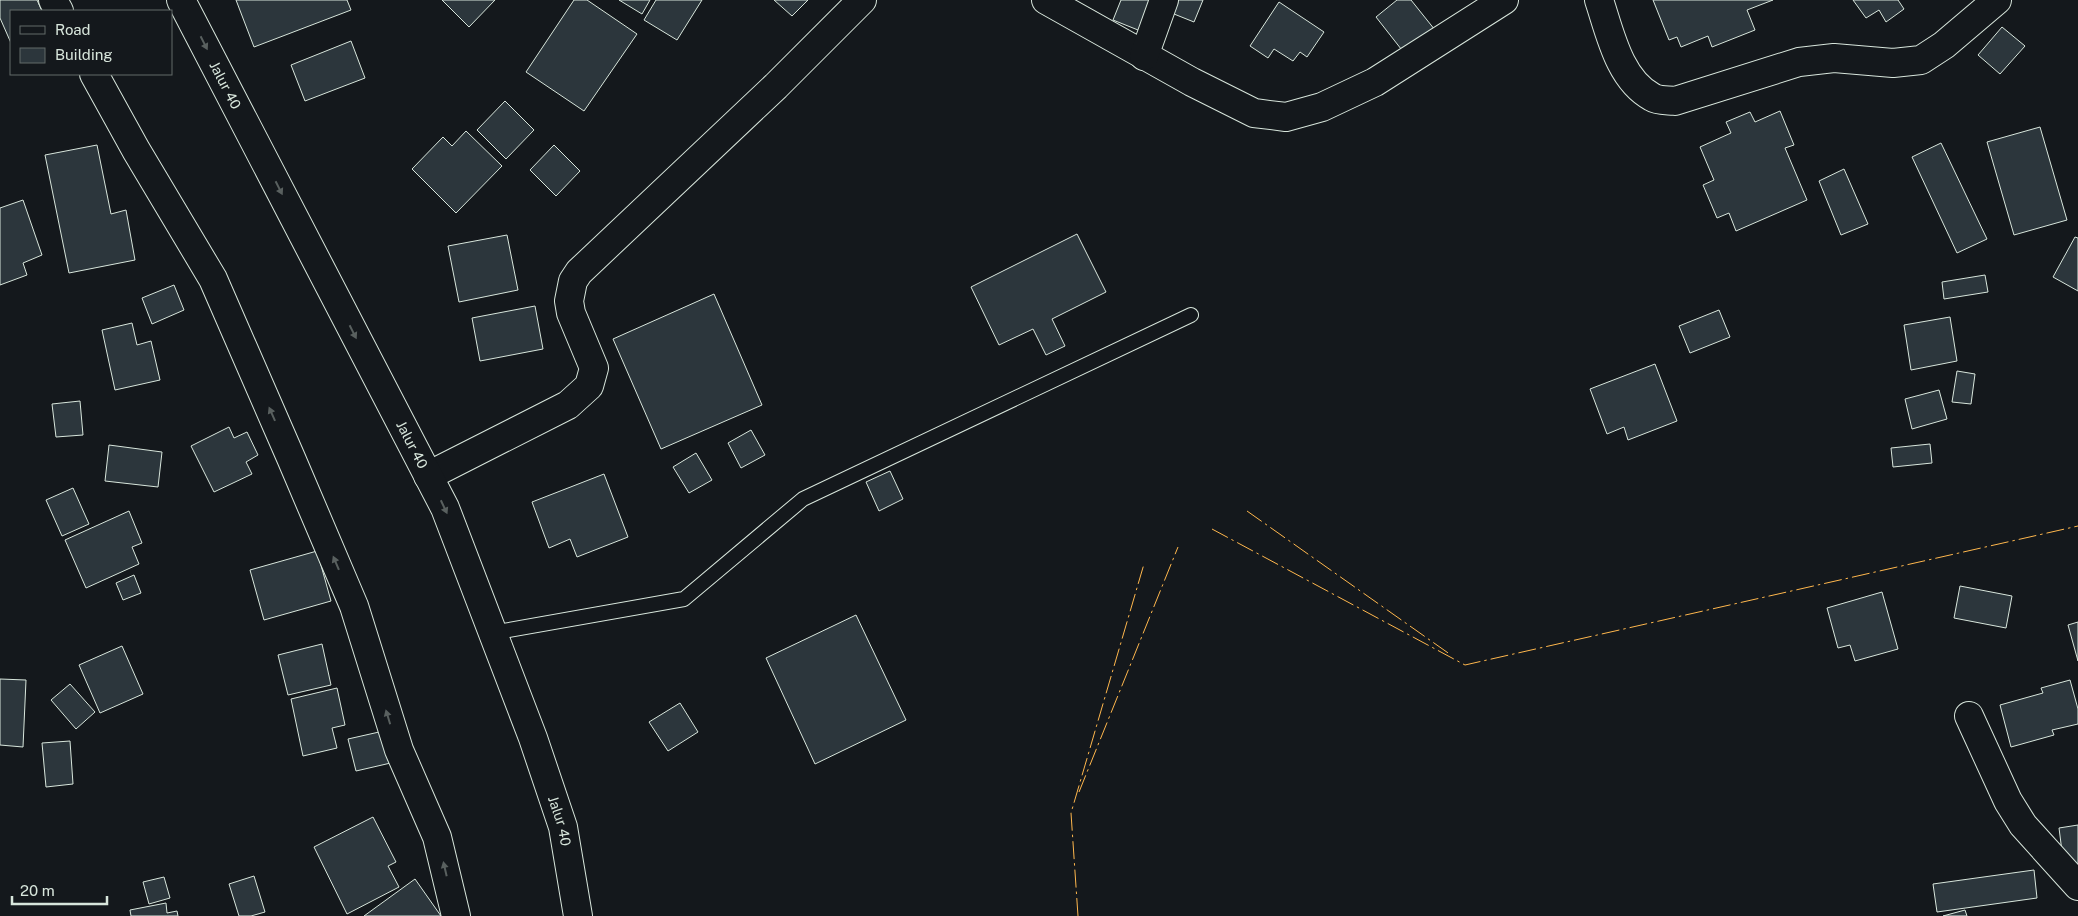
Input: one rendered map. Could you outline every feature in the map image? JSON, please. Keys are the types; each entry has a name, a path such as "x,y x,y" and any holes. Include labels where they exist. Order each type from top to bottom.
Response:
{"main road":[{"name":"Jalur 40","path":"181,0 445,508 532,738 563,827 578,916"},
{"path":"428,476 568,405 589,386 594,368 571,312 569,301 573,280 579,272 776,86 862,0"},
{"path":"1046,0 1144,56 1254,112 1286,117 1322,107 1375,82 1504,0"},
{"path":"1144,56 1164,0"},
{"path":"1599,0 1614,46 1637,87 1654,98 1675,101 1799,62 1834,58 1893,64 1921,60 1944,46 1997,0"},
{"path":"95,75 136,150 213,279 298,475 354,606 399,750 437,837 456,916"},
{"path":"1969,716 2008,801 2023,825 2078,886"}],"lane":[{"path":"492,633 684,599 802,499 1191,315"}],"building":[{"path":"0,0 37,0 42,10 10,10 10,41 0,18"},
{"path":"236,0 347,0 351,10 254,47"},
{"path":"442,0 495,0 469,27"},
{"path":"574,0 587,0 637,34 584,111 526,72"},
{"path":"619,0 650,0 642,14"},
{"path":"656,0 702,0 677,40 644,20"},
{"path":"774,0 808,0 792,16"},
{"path":"1121,0 1155,0 1143,32 1113,20"},
{"path":"1167,0 1203,0 1194,22 1164,10"},
{"path":"1397,0 1411,0 1435,30 1405,54 1376,17"},
{"path":"1653,0 1773,0 1747,10 1755,30 1712,47 1708,36 1681,47 1677,37 1669,40"},
{"path":"1853,0 1898,0 1904,9 1886,22 1879,10 1866,18"},
{"path":"1279,2 1324,32 1307,57 1300,52 1293,61 1274,49 1268,58 1250,46"},
{"path":"2002,27 2025,46 2000,74 1978,55"},
{"path":"351,41 365,78 305,101 291,65"},
{"path":"505,101 534,130 506,159 477,130"},
{"path":"1780,111 1794,145 1785,148 1807,200 1736,231 1729,213 1717,218 1703,185 1714,180 1700,147 1731,133 1726,122 1750,112 1755,122"},
{"path":"2040,127 2067,220 2014,235 1987,142"},
{"path":"466,131 502,166 456,213 412,169 443,137 452,146"},
{"path":"1941,143 1987,239 1957,253 1912,157"},
{"path":"97,145 111,214 126,210 135,260 69,273 45,155"},
{"path":"554,145 580,171 556,196 530,170"},
{"path":"1844,169 1868,224 1841,235 1819,181"},
{"path":"23,200 42,255 23,263 27,275 0,285 0,208"},
{"path":"1077,234 1106,292 1052,319 1065,346 1046,355 1033,329 999,345 971,287"},
{"path":"507,235 518,290 459,302 448,246"},
{"path":"2075,237 2078,238 2078,291 2053,277"},
{"path":"1985,275 1988,292 1944,299 1942,282"},
{"path":"174,285 184,310 152,324 142,298"},
{"path":"714,294 762,405 661,449 613,339"},
{"path":"535,306 543,349 480,361 472,318"},
{"path":"1719,310 1730,337 1690,353 1679,326"},
{"path":"1950,317 1957,361 1911,370 1904,325"},
{"path":"132,323 137,345 151,341 160,380 115,390 102,330"},
{"path":"1655,364 1677,421 1628,440 1624,427 1607,434 1590,389"},
{"path":"1957,371 1975,374 1971,404 1952,402"},
{"path":"1939,390 1947,419 1912,429 1905,399"},
{"path":"80,401 83,435 56,437 52,404"},
{"path":"229,427 234,438 247,432 258,455 246,462 252,474 214,492 191,446"},
{"path":"751,430 765,455 741,468 728,443"},
{"path":"1930,444 1932,463 1893,467 1891,448"},
{"path":"109,445 162,452 158,487 105,481"},
{"path":"696,453 712,480 689,493 673,467"},
{"path":"890,471 903,499 879,511 866,482"},
{"path":"604,474 628,537 577,557 570,539 549,548 532,502"},
{"path":"73,488 89,524 62,536 46,500"},
{"path":"129,511 142,543 132,547 139,564 86,588 65,540"},
{"path":"317,551 331,601 264,620 250,570"},
{"path":"134,575 141,593 123,600 116,583"},
{"path":"1960,586 2012,596 2006,628 1954,618"},
{"path":"1882,592 1898,649 1855,661 1850,645 1838,648 1827,608"},
{"path":"856,615 906,720 815,764 766,658"},
{"path":"2078,622 2078,661 2068,625"},
{"path":"322,644 331,685 288,695 278,655"},
{"path":"122,646 143,694 100,713 79,665"},
{"path":"0,679 26,680 23,747 0,745"},
{"path":"2070,680 2078,709 2078,724 2052,730 2054,735 2011,747 2000,705 2043,693 2041,688"},
{"path":"70,684 95,712 76,729 51,700"},
{"path":"337,688 345,725 332,728 337,748 303,756 291,699"},
{"path":"680,703 698,732 668,751 649,722"},
{"path":"388,730 395,762 356,771 348,739"},
{"path":"70,741 73,784 46,787 42,743"},
{"path":"373,817 396,862 388,866 399,887 347,914 314,847"},
{"path":"2078,825 2078,865 2064,867 2059,828"},
{"path":"2034,870 2037,898 1937,912 1933,884"},
{"path":"254,876 265,912 251,916 239,916 229,884"},
{"path":"164,877 170,898 149,904 143,882"},
{"path":"415,879 441,916 364,916"},
{"path":"166,903 167,913 177,911 178,916 131,916 130,910"},
{"path":"1965,910 1967,916 1943,916"}],"power":[{"path":"1247,511 1451,655"},
{"path":"1212,529 1465,665 2078,526"},
{"path":"1079,792 1178,547"},
{"path":"1078,916 1071,813 1144,564"}]}
